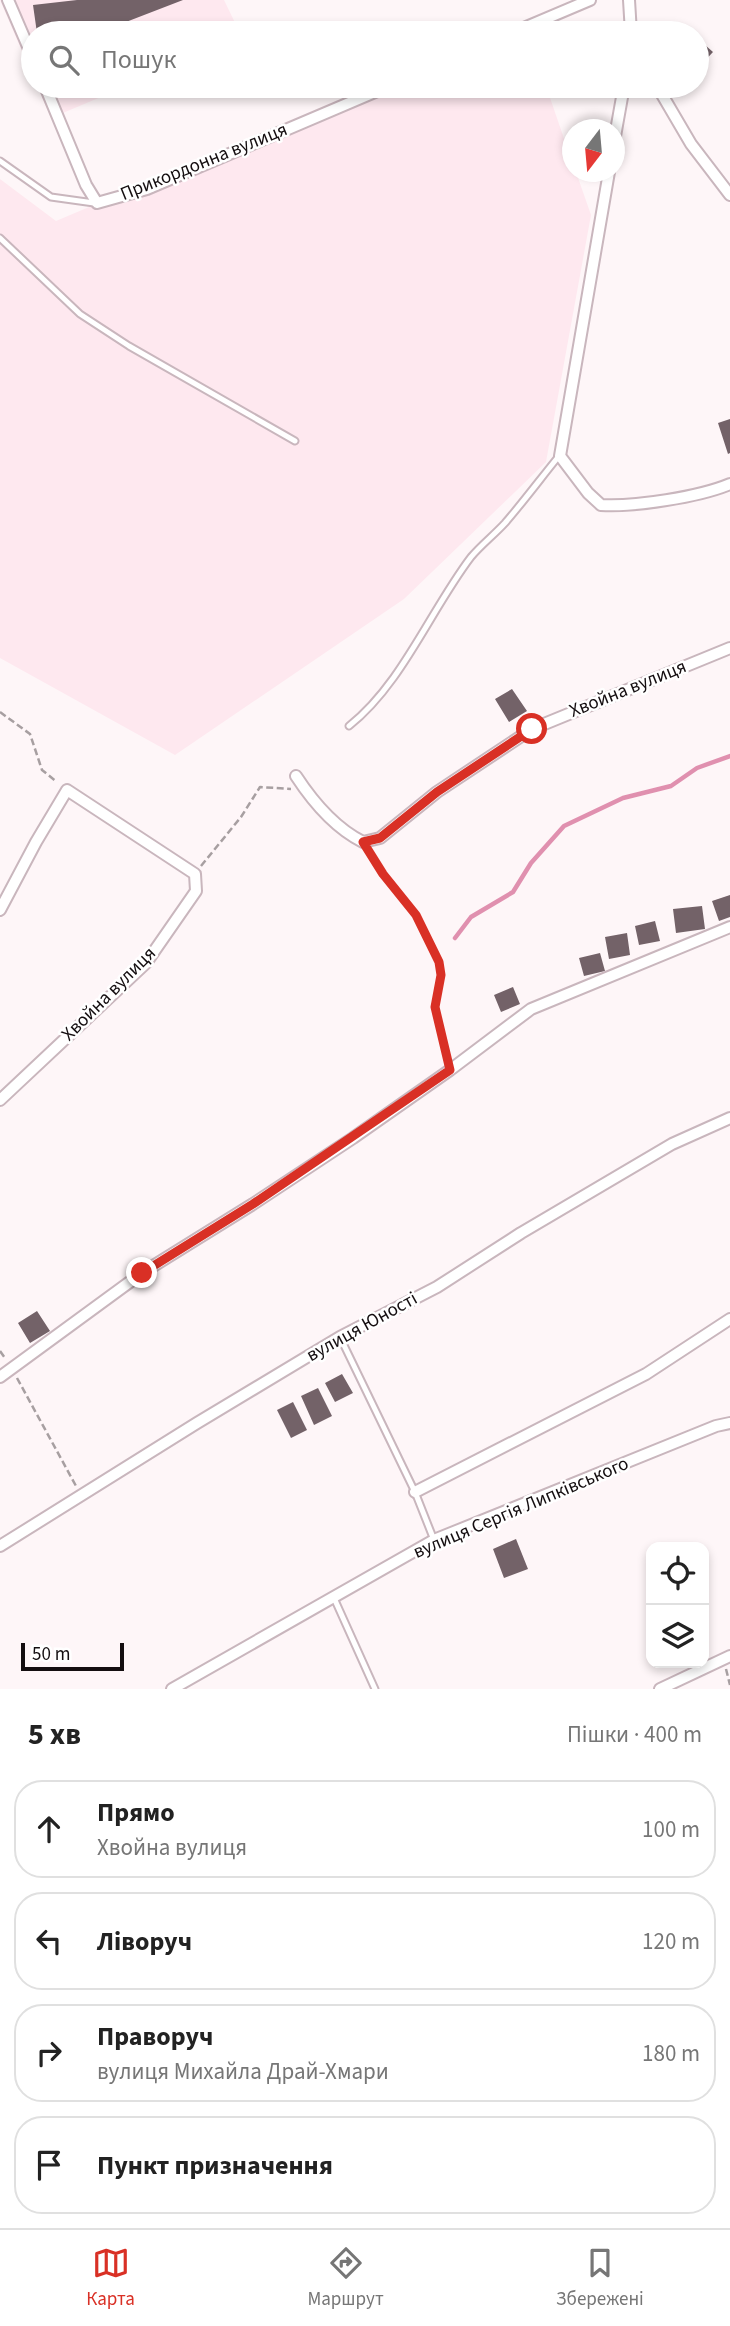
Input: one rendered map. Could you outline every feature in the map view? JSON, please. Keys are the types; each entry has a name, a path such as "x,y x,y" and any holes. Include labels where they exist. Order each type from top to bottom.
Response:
{"street":[{"path":"8,0 21,30"},
{"path":"540,21 590,0"},
{"path":"629,0 630,21"},
{"name":"Прикордонна вулиця","path":"50,98 86,185 97,203 147,189 361,98"},
{"path":"618,119 622,98"},
{"path":"664,98 691,144 730,195"},
{"path":"607,182 559,456 601,505 619,506 715,490 730,484"},
{"name":"Хвойна вулиця","path":"363,842 380,838 437,792 532,729 730,648"},
{"path":"296,776 307,794 346,833 363,842"},
{"path":"0,911 67,790 195,874"},
{"name":"Хвойна вулиця","path":"0,1100 146,963 196,891 195,874"},
{"path":"0,1377 142,1273 264,1197 450,1070 531,1009 730,927"},
{"name":"вулиця Юності","path":"0,1546 340,1337 437,1287 672,1144 730,1118"},
{"path":"415,1492 646,1374 730,1318"},
{"name":"вулиця Сергія Липківського","path":"172,1689 434,1540 730,1423"},
{"path":"660,1689 730,1656"}],"lane":[{"path":"0,160 51,197 97,203"},
{"path":"0,239 80,314 128,346 295,441"},
{"path":"349,726 365,714 403,663 472,555 504,523 559,456"},
{"path":"340,1337 415,1492 434,1540"},
{"path":"334,1598 375,1689"}],"path":[{"path":"0,712 30,734 42,770 67,790"},
{"path":"195,874 241,817 260,787 291,789 307,794"},
{"path":"363,842 383,874 416,915 439,962 441,975 435,1007 450,1070"},
{"path":"0,1351 12,1368 80,1496"}],"shaded area":[{"path":"0,0 224,0 234,21 21,21 21,49"},
{"path":"42,98 98,98 51,118"},
{"path":"347,98 550,98 562,133 562,182 579,182 591,215 546,462 404,599 175,755 0,658 0,179 56,221"}],"building":[{"path":"77,0 183,0 129,21 35,21 33,5"},
{"path":"730,419 730,453 728,454 718,423"},
{"path":"512,689 527,711 509,722 495,699"},
{"path":"730,895 730,917 719,921 712,901"},
{"path":"702,906 705,929 676,933 673,909"},
{"path":"655,921 660,941 639,945 635,926"},
{"path":"627,933 630,955 609,959 605,937"},
{"path":"600,953 605,971 584,976 579,958"},
{"path":"513,987 520,1004 501,1012 494,995"},
{"path":"37,1311 50,1331 30,1343 18,1323"},
{"path":"342,1374 353,1393 335,1402 325,1383"},
{"path":"318,1388 332,1416 314,1425 301,1396"},
{"path":"293,1402 307,1430 291,1438 277,1410"},
{"path":"516,1539 528,1569 504,1578 493,1549"}],"waterway":[{"path":"455,938 471,917 513,892 531,863 564,826 623,798 671,786 697,768 730,756"}],"route":[{"path":"142,1273 253,1204 450,1070 435,1007 441,975 439,962 416,915 383,874 363,842 380,838 437,792 532,729"}]}
